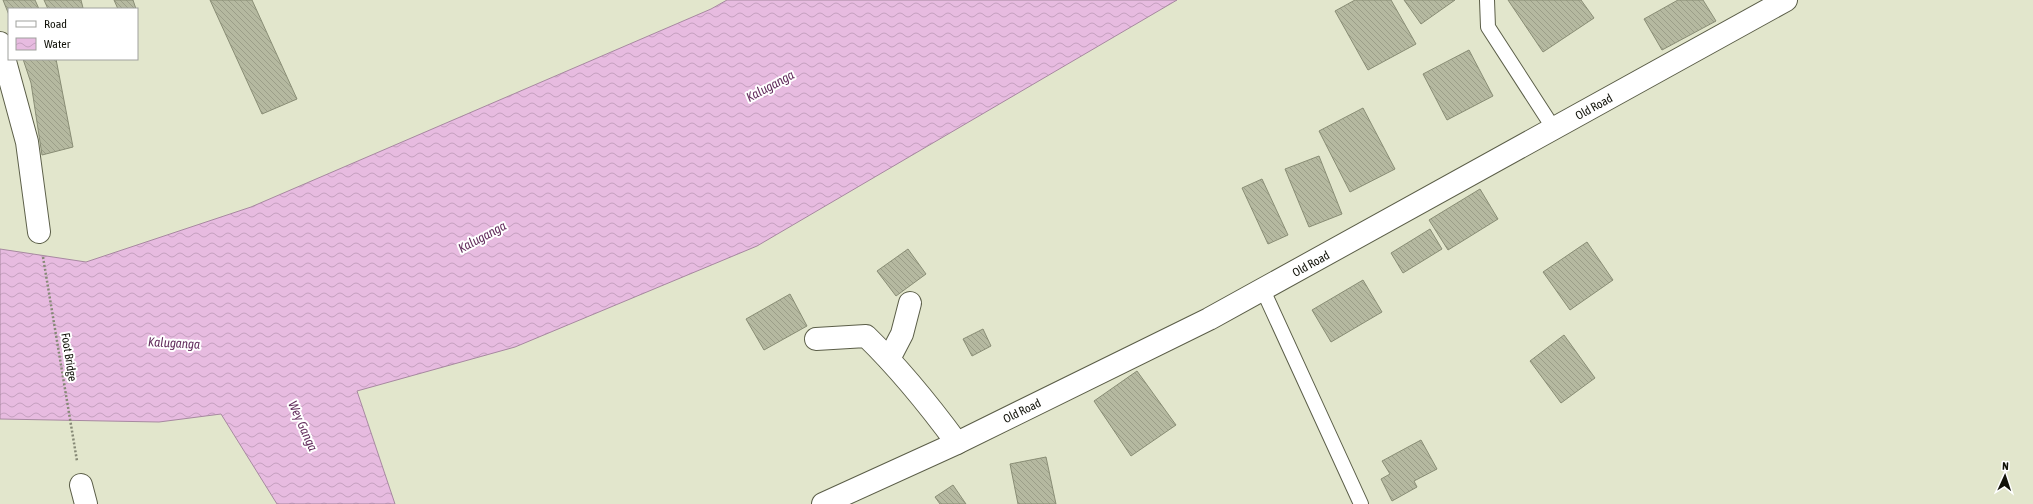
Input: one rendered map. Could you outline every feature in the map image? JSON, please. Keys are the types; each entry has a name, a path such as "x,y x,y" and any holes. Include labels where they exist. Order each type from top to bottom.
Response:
{"street":[{"name":"Old Road","path":"823,504 958,443 1202,322 1263,290 1786,0"},
{"path":"0,43 27,142 39,232"},
{"path":"889,359 902,334 910,303"},
{"path":"816,339 866,336 889,359 931,408 958,443"}],"lane":[{"path":"1487,0 1488,27 1554,129"},
{"path":"1263,290 1362,504"}],"path":[{"name":"Foot Bridge","path":"39,232 83,495"}],"water":[{"path":"727,0 1177,0 757,246 515,347 357,391 395,504 277,504 221,414 159,422 0,419 0,249 86,262 251,207 711,9"}],"building":[{"path":"3,0 35,0 39,8 8,8 8,12"},
{"path":"44,0 81,0 83,8 48,8"},
{"path":"114,0 133,0 136,8 118,8"},
{"path":"210,0 252,0 297,99 262,114"},
{"path":"1355,0 1391,0 1416,44 1368,70 1335,11"},
{"path":"1404,0 1455,0 1421,24"},
{"path":"1508,0 1581,0 1594,18 1543,52"},
{"path":"1678,0 1703,0 1716,21 1662,50 1644,19"},
{"path":"1469,50 1493,96 1447,120 1423,74"},
{"path":"23,60 56,60 73,147 42,155 31,83"},
{"path":"1363,108 1395,169 1350,192 1319,131"},
{"path":"1319,156 1342,214 1309,227 1285,169"},
{"path":"1262,179 1288,235 1268,244 1242,188"},
{"path":"1480,189 1498,219 1448,250 1429,220"},
{"path":"1430,229 1442,249 1403,273 1391,253"},
{"path":"1587,242 1613,280 1570,310 1543,272"},
{"path":"908,249 926,274 896,296 877,271"},
{"path":"1363,280 1382,312 1331,342 1312,310"},
{"path":"790,294 807,326 764,350 746,319"},
{"path":"983,329 991,346 972,356 963,339"},
{"path":"1564,335 1595,378 1561,403 1530,361"},
{"path":"1137,371 1176,425 1131,456 1094,401"},
{"path":"1421,440 1437,469 1414,481 1417,487 1392,501 1381,479 1390,474 1382,461"},
{"path":"1046,457 1056,504 1018,504 1010,464"},
{"path":"953,485 966,504 940,504 935,497"}],"water label":[{"name":"Kaluganga","path":"770,86"},
{"name":"Kaluganga","path":"482,237"},
{"name":"Kaluganga","path":"174,343"},
{"name":"Wey Ganga","path":"303,426"}]}
